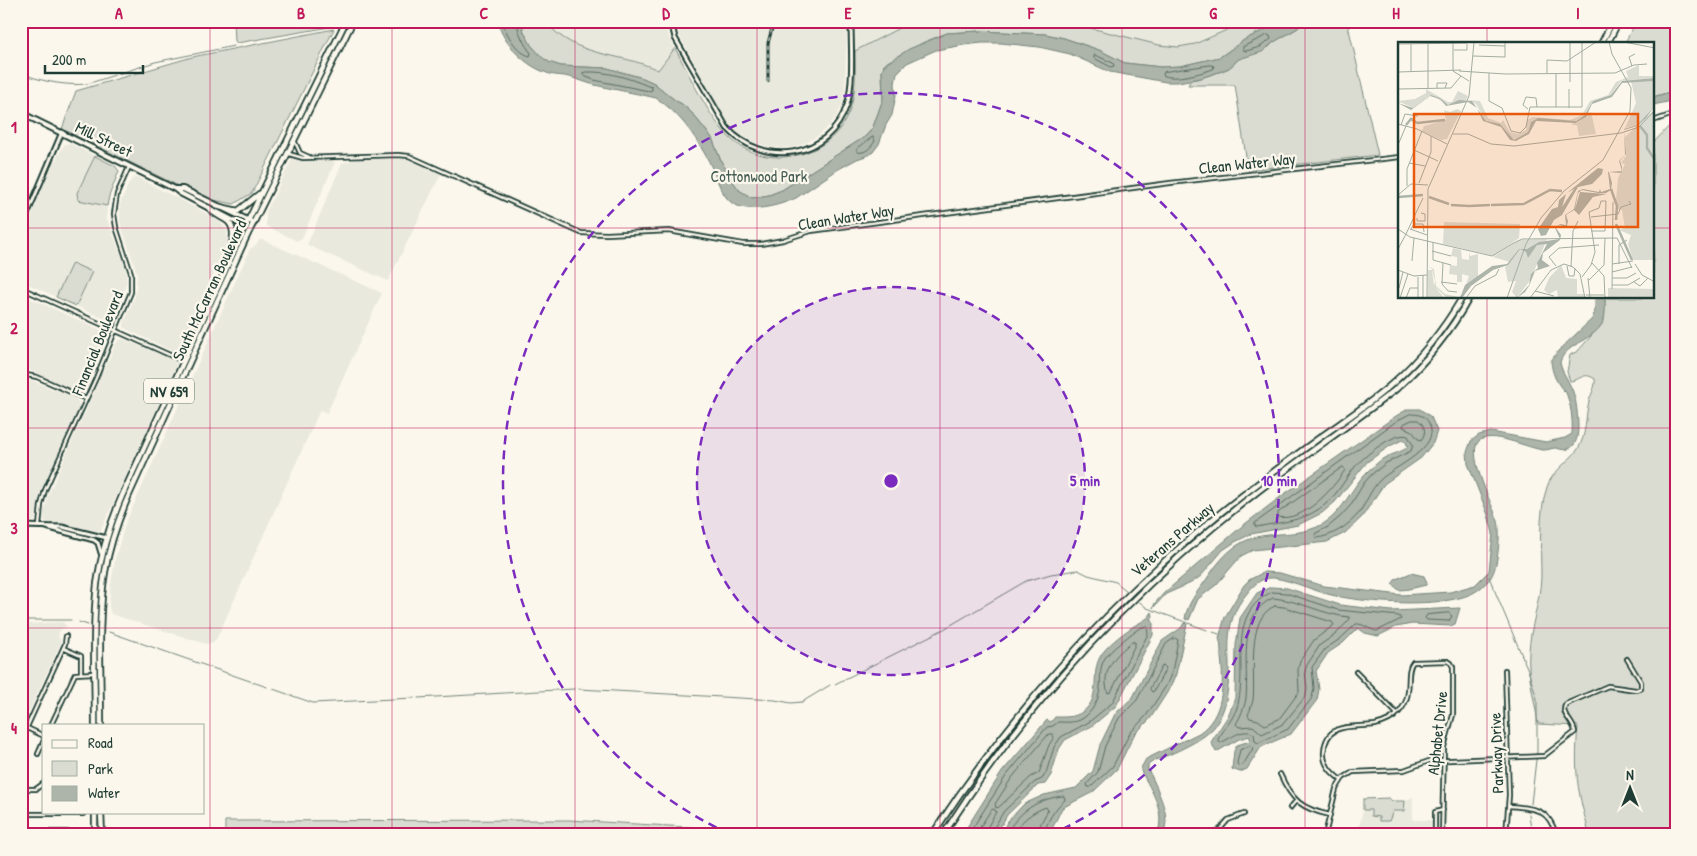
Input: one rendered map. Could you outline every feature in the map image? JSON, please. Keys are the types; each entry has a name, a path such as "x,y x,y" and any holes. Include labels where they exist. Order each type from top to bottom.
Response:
{"main road":[{"name":"South McCarran Boulevard","path":"107,538 122,496 247,221 346,21"},
{"name":"South McCarran Boulevard","path":"95,724 96,606 105,559 122,510 250,229 353,21"},
{"path":"1602,42 1613,21"},
{"path":"1608,42 1619,21"},
{"name":"Mill Street","path":"21,113 130,166 250,229"},
{"name":"Mill Street","path":"175,189 183,189 254,223"},
{"path":"216,206 238,211 262,191"},
{"path":"209,208 214,214 226,220 232,226 230,258"},
{"name":"Veterans Parkway","path":"932,835 960,793 1029,702 1072,652 1138,584 1250,489 1392,384 1427,348 1461,299"},
{"name":"Veterans Parkway","path":"943,835 1001,749 1036,705 1078,656 1128,603 1253,495 1396,389 1431,354 1451,329 1468,299"},
{"path":"181,381 183,361"},
{"path":"105,559 107,538"},
{"name":"South McCarran Boulevard","path":"101,724 102,604 105,559"},
{"path":"95,835 96,814"},
{"path":"97,814 99,823 102,824"},
{"path":"102,814 102,835"}],"street":[{"path":"671,21 675,38 727,128 749,146 765,151 782,153 805,149 820,140 833,129 843,115 849,99 852,21"},
{"path":"1654,121 1676,113"},
{"path":"21,229 62,132"},
{"path":"294,139 300,153 310,157"},
{"name":"Clean Water Way","path":"287,153 300,158 409,156 581,233 607,234 669,231 755,245 773,243 811,231 841,226 1170,183 1398,157"},
{"name":"Financial Boulevard","path":"40,526 41,505 45,490 116,330 132,287 131,273 116,227 114,214 117,194 130,166"},
{"path":"21,288 183,361"},
{"path":"21,374 37,377 86,400"},
{"path":"21,526 45,527 97,542 105,559"},
{"path":"45,527 70,528 107,538"},
{"path":"21,740 63,648 66,636"},
{"path":"63,648 81,656 81,673"},
{"path":"1326,835 1336,788 1348,774 1357,771 1404,770 1424,762 1443,760 1544,756 1574,733 1574,728 1564,711 1566,704 1608,686 1636,690 1641,688 1641,682 1627,659"},
{"name":"Alphabet Drive","path":"1398,714 1405,705 1408,694 1409,667 1411,663 1415,661 1452,662 1453,715 1444,743 1442,835"},
{"name":"Parkway Drive","path":"1505,670 1509,806 1506,835"},
{"path":"1341,780 1329,770 1324,756 1326,742 1331,734 1339,728 1347,726 1383,723 1398,714 1356,672"},
{"path":"51,724 75,674 95,673"},
{"path":"27,728 42,735"},
{"path":"38,754 42,745"},
{"path":"1280,774 1289,793 1296,801 1308,809 1330,816"},
{"path":"21,790 36,789 42,784"},
{"path":"1290,808 1296,801"},
{"path":"1509,806 1531,808 1540,811 1551,821 1556,835"},
{"path":"1435,835 1436,812 1443,810"},
{"path":"21,814 83,814"},
{"path":"1215,835 1228,820 1244,814"},
{"path":"21,832 67,832 73,834"}],"shaded area":[{"path":"545,21 666,21 669,37 675,48 658,70 646,64 587,50 563,39"},
{"path":"675,21 847,21 845,89 843,103 837,115 819,135 795,147 768,147 749,140 734,129 725,118 679,35"},
{"path":"856,21 922,21 903,26 855,51"},
{"path":"1062,21 1247,21 1195,44 1178,47 1159,45"},
{"path":"69,143 95,156 77,193 78,200 107,206 107,219 125,265 127,281 115,319 111,322 21,281 21,241 48,175 62,148 65,144"},
{"path":"292,159 331,160 335,162 302,238 297,241 266,226 266,212"},
{"path":"360,159 407,159 441,174 388,281 307,245 342,163"},
{"path":"137,177 211,216 221,223 227,231 228,241 182,349 174,352 124,328 124,323 135,296 137,273 120,222 120,204 129,183 133,178"},
{"path":"259,240 263,240 382,293 327,413 320,410 217,638 212,643 206,644 111,614 109,607 110,590 115,559 125,524 250,249"},
{"path":"21,294 105,332 107,336 86,391 80,393 29,370 21,370"},
{"path":"123,339 176,361 177,364 101,530 97,532 47,523 43,515 49,493 116,343"},
{"path":"21,379 33,381 73,397 78,401 80,407 40,493 36,518 34,521 21,523"},
{"path":"62,622 67,626 60,630 58,636 61,642 21,729 21,624"},
{"path":"1413,797 1413,820 1432,820 1432,835 1357,835 1363,810 1363,799 1389,798 1392,801 1405,801"}],"green space":[{"path":"234,21 338,21 336,26 237,43 235,41"},
{"name":"Cottonwood Park","path":"522,21 545,21 570,42 598,53 643,64 658,70 675,48 708,109 723,131 746,149 763,155 780,157 797,155 814,149 828,140 840,128 852,104 855,81 855,51 903,26 922,21 1062,21 1159,45 1178,47 1195,44 1247,21 1282,21 1244,40 1220,57 1180,66 1161,67 1125,63 1099,50 1064,38 1045,34 980,31 947,33 924,42 887,62 882,71 883,99 873,127 866,136 782,190 752,198 739,190 721,161 712,138 692,113 682,104 654,83 643,78 607,68 561,66 550,63 543,59 531,45 523,30"},
{"path":"1303,21 1347,21 1378,155 1248,170 1235,85 1188,85 1191,80 1222,71 1229,68 1239,59 1269,47 1298,28"},
{"path":"1637,21 1676,21 1676,90 1654,97 1654,42 1625,42"},
{"path":"334,29 252,193 234,204 203,198 62,129 76,91 192,57"},
{"path":"1676,119 1676,835 1589,835 1577,779 1576,752 1578,726 1538,724 1530,679 1531,633 1541,577 1542,509 1549,481 1574,454 1581,443 1589,401 1595,385 1595,379 1588,376 1570,381 1567,372 1570,355 1578,351 1604,321 1605,299 1654,299 1654,142"},
{"path":"95,156 115,166 119,171 107,206 78,200 77,193"},
{"path":"72,263 92,272 76,306 56,297"},
{"path":"1389,798 1392,801 1405,801 1404,811 1393,811 1389,821 1379,821 1379,817 1371,816 1371,810 1363,810 1363,799"},
{"path":"569,820 805,834 225,835 225,821"}],"water":[{"path":"497,21 522,21 523,30 531,45 549,62 561,66 607,68 654,83 692,113 712,138 721,161 734,183 739,190 752,198 782,190 866,136 873,127 883,99 882,71 884,65 909,49 947,33 980,31 1045,34 1064,38 1099,50 1125,63 1161,67 1180,66 1220,57 1244,40 1282,21 1303,21 1298,28 1274,42 1262,52 1239,59 1229,68 1222,71 1201,78 1178,82 1166,82 1110,72 1070,54 1039,47 982,43 936,50 907,63 897,73 896,95 892,115 879,144 873,152 837,170 796,198 764,208 746,208 732,203 724,194 709,161 696,139 672,110 656,98 541,71 517,54 500,30"},
{"path":"1676,90 1676,100 1654,105 1654,97"},
{"path":"1595,299 1605,299 1605,313 1599,328 1568,350 1560,362 1575,397 1577,407 1578,433 1572,447 1566,450 1554,448 1543,450 1491,437 1478,442 1475,449 1478,469 1499,526 1497,558 1493,572 1485,584 1471,594 1458,598 1423,603 1404,603 1367,601 1328,594 1274,578 1266,578 1256,583 1239,605 1233,617 1229,641 1229,680 1223,711 1215,726 1196,741 1148,765 1148,770 1157,788 1166,817 1163,835 1157,835 1160,818 1159,810 1141,768 1146,759 1199,733 1213,718 1218,709 1222,688 1221,645 1219,638 1225,617 1244,585 1264,572 1280,573 1324,586 1401,595 1450,592 1475,585 1489,571 1493,533 1468,464 1467,452 1471,441 1479,435 1491,432 1546,442 1565,438 1572,434 1572,417 1569,401 1565,390 1561,388 1555,377 1551,361 1558,351 1592,319 1595,310"},
{"path":"1408,409 1420,409 1431,417 1437,431 1433,443 1421,458 1384,484 1362,517 1345,533 1327,542 1253,550 1241,556 1216,585 1198,599 1189,620 1185,619 1190,603 1196,594 1218,563 1231,550 1247,540 1268,535 1303,531 1331,519 1357,483 1369,470 1384,458 1408,447 1405,440 1390,446 1367,462 1335,502 1322,513 1298,525 1251,534 1235,542 1223,550 1201,576 1191,583 1166,594 1153,608 1164,593 1241,527 1283,495"},
{"path":"1411,573 1424,576 1426,585 1399,590 1392,584 1396,579"},
{"path":"1271,587 1287,588 1340,605 1391,611 1460,608 1455,624 1450,626 1412,624 1396,627 1378,636 1365,633 1358,628 1343,643 1328,653 1316,671 1319,689 1317,700 1291,734 1261,747 1247,769 1240,772 1232,769 1234,751 1237,745 1250,741 1250,736 1239,739 1216,752 1211,742 1228,716 1235,698 1236,645 1240,618 1257,593"},
{"path":"1152,612 1153,635 1116,706 1092,726 1065,740 1059,749 1051,775 1045,784 1038,785 1007,815 996,835 962,835 1002,772 1047,720 1051,722 1055,717 1076,715 1087,708 1093,696 1097,663 1102,653 1119,637"},
{"path":"1184,623 1187,624 1176,674 1170,688 1150,719 1134,735 1117,769 1093,792 1062,808 1049,835 1001,835 1007,822 1024,804 1044,795 1076,788 1093,771 1100,745 1115,714 1133,697 1162,641 1181,628"}],"waterway":[{"path":"26,75 56,83 87,84 155,62 234,46"},
{"path":"835,684 944,629 1026,581 1051,574 1078,570 1088,575 1116,582 1128,592"},
{"path":"1489,577 1528,670 1537,699 1537,751 1531,804"},
{"path":"1136,599 1147,608 1207,630"},
{"path":"21,620 71,620"},
{"path":"79,622 88,625"},
{"path":"109,632 267,687"},
{"path":"1213,632 1219,634"},
{"path":"579,689 775,700 791,703 802,702 830,685"},
{"path":"273,689 313,703 414,698"},
{"path":"418,698 574,689"},
{"path":"1529,814 1532,835"}],"railway":[{"path":"768,81 768,43 774,21"}]}
